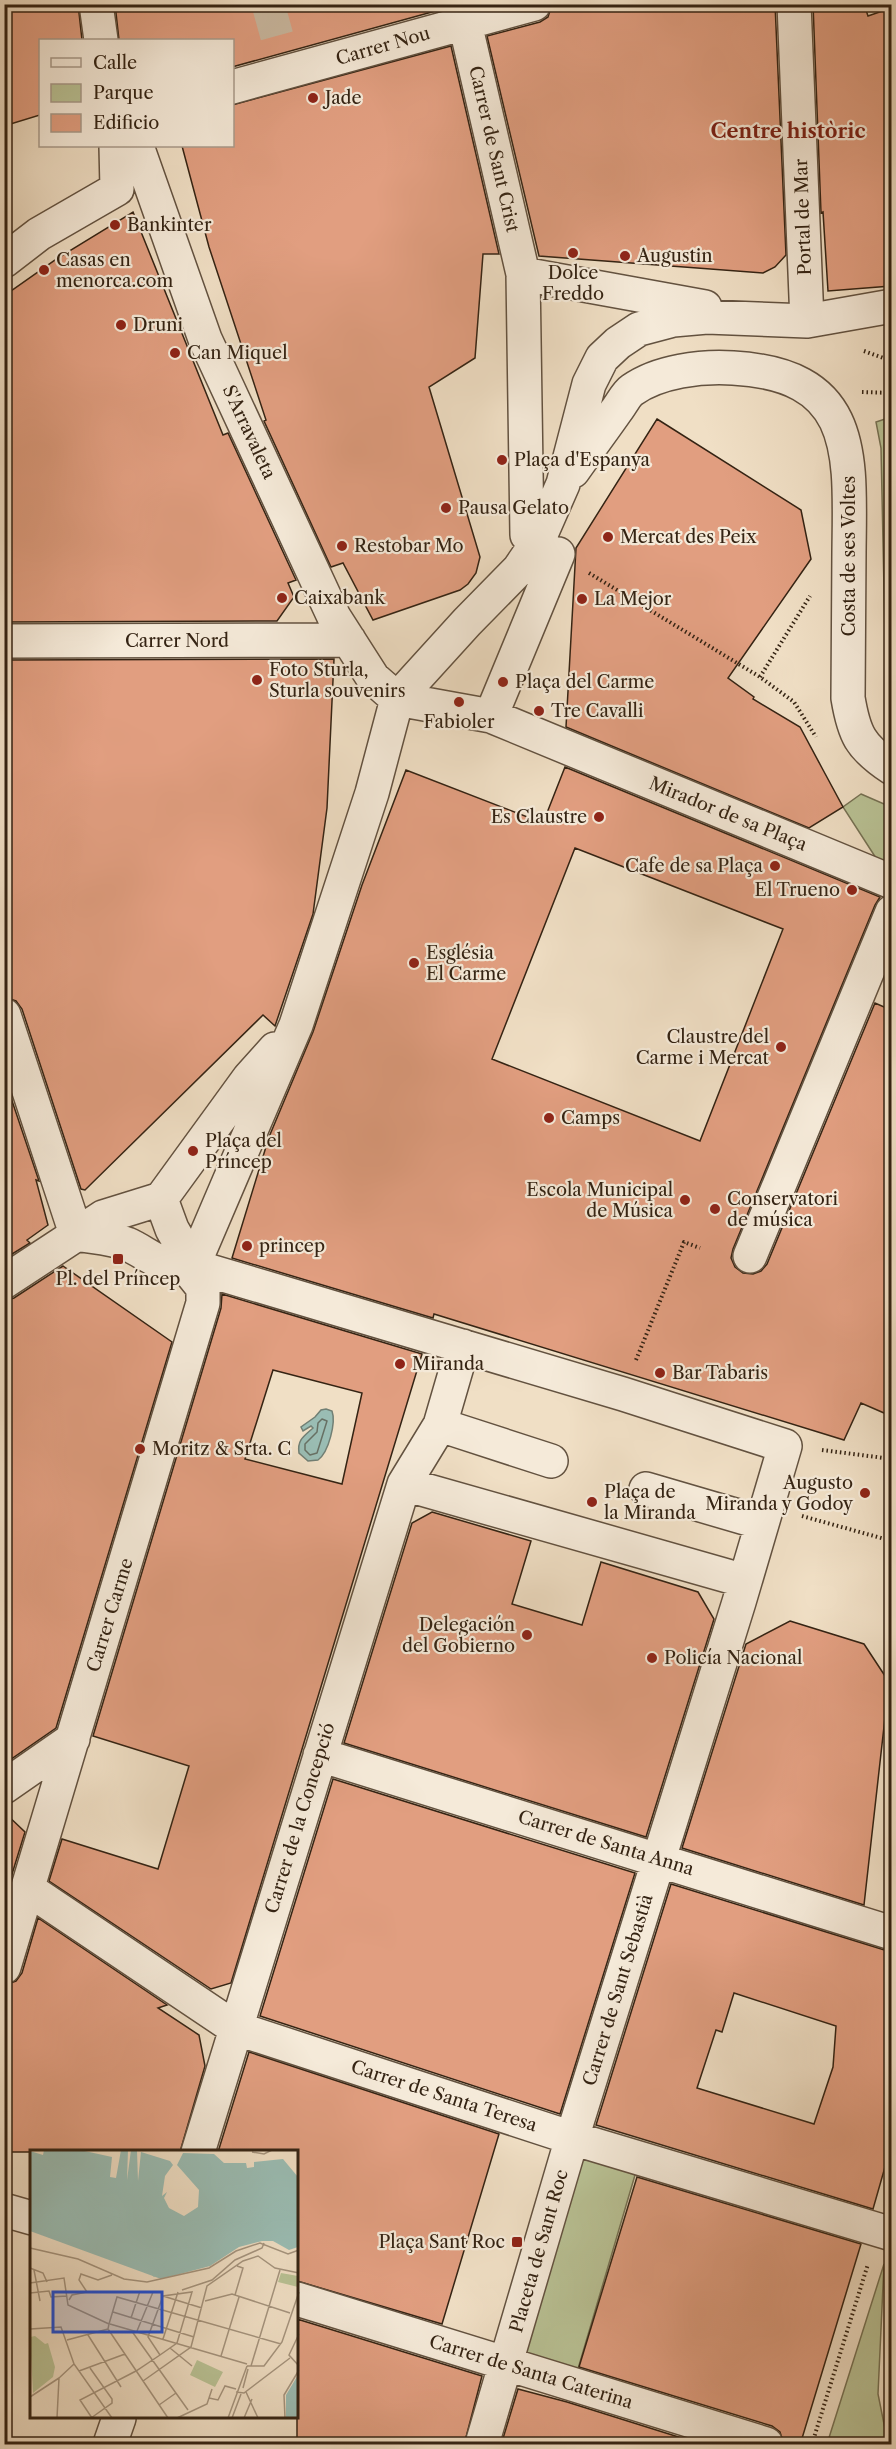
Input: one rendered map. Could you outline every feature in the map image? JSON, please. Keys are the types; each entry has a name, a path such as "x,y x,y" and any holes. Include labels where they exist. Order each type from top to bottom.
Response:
{"street":[{"path":"96,4 101,39"},
{"name":"Carrer Nou","path":"234,86 283,63 465,23 534,4"},
{"name":"Portal de Mar","path":"794,4 807,321"},
{"name":"Carrer de Sant Crist","path":"465,23 523,274 541,543"},
{"path":"4,261 39,234 117,189 116,147"},
{"name":"S'Arravaleta","path":"137,147 205,339 334,617 373,678 397,699"},
{"path":"523,274 721,310 749,319"},
{"path":"491,716 541,543 563,484 589,384 602,358 618,343 639,329 673,320 707,316 807,321 891,306"},
{"name":"Costa de ses Voltes","path":"563,484 631,391 661,376 693,370 754,369 790,379 814,392 838,423 850,468 848,698 853,729 876,757 891,768"},
{"path":"190,1267 296,1025 372,793 397,699 541,543"},
{"name":"Carrer Nord","path":"4,641 349,640"},
{"name":"Mirador de sa Plaça","path":"397,699 491,716 891,882"},
{"path":"750,1256 891,912"},
{"path":"4,1015 76,1234"},
{"path":"4,1282 103,1217 161,1199 249,1078 296,1025"},
{"name":"Carrer Carme","path":"4,1967 203,1303 203,1288 190,1267 161,1199"},
{"path":"76,1234 127,1244 160,1263 190,1267 463,1346 785,1446 742,1592 404,1484 440,1425 463,1346"},
{"path":"440,1425 551,1461"},
{"name":"Carrer de la Concepció","path":"199,2150 404,1484"},
{"path":"646,1489 765,1515"},
{"name":"Carrer de Sant Sebastià","path":"572,2138 742,1592"},
{"path":"4,1787 73,1739"},
{"name":"Carrer de Santa Anna","path":"320,1755 891,1933"},
{"name":"Carrer de Santa Teresa","path":"28,1889 236,2028 572,2138 885,2233"},
{"name":"Placeta de Sant Roc","path":"507,2364 572,2138"},
{"path":"4,2210 30,2217"},
{"name":"Carrer de Santa Caterina","path":"298,2299 766,2445"},
{"path":"482,2445 507,2364"},
{"path":"111,2445 118,2419"}],"path":[{"path":"861,392 891,393"},
{"path":"541,543 760,677 794,702 818,739"},
{"path":"760,677 814,590"},
{"path":"623,1394 684,1242 700,1248"},
{"path":"785,1446 891,1458"},
{"path":"765,1515 891,1541"},
{"path":"812,2445 885,2233"}],"green space":[{"path":"892,417 891,701 886,683 881,448 876,422"},
{"path":"861,794 891,807 891,874 885,872 843,807"},
{"path":"581,2141 635,2175 575,2379 515,2367"},
{"path":"884,2264 878,2394 888,2444 827,2444"}],"water":[{"path":"321,1410 332,1411 333,1416 328,1444 318,1460 308,1461 299,1453 299,1445 313,1428 311,1426 303,1431 301,1427"}],"building":[{"path":"4,4 78,4 82,39 39,39 39,115 4,126"},
{"path":"115,4 461,4 234,66 234,39 119,39"},
{"path":"552,4 775,4 786,255 775,267 763,273 539,256 487,36 540,22 548,17"},
{"path":"813,4 864,4 868,16 891,8 891,286 828,291 823,212 821,213"},
{"path":"451,46 499,254 483,254 475,358 429,387 480,557 476,573 460,590 373,620 343,563 331,567 264,421 266,420 209,247 182,147 234,147 234,104"},
{"path":"133,212 223,435 228,433 296,580 288,583 294,597 277,621 4,622 4,296 58,258"},
{"path":"657,419 801,510 811,559 728,678 754,697 753,699 800,727 843,807 809,828 566,727 576,548"},
{"path":"334,659 327,808 313,914 275,1026 263,1015 85,1190 81,1189 22,1009 16,1001 4,997 4,660"},
{"path":"565,767 880,897 731,1258 735,1267 743,1273 753,1274 761,1271 767,1264 875,1003 891,1010 891,1416 861,1403 844,1440 434,1314 433,1318 232,1258 269,1137 313,1032 362,885 406,770 543,823","holes":["575,848 783,929 700,1141 492,1059"]},
{"path":"4,1077 39,1181 36,1180 48,1225 27,1240 30,1243 4,1259"},
{"path":"63,1266 172,1342 56,1728 4,1764 4,1301 14,1298"},
{"path":"222,1294 422,1354 231,1983 211,1989 49,1881 62,1839 158,1869 189,1766 93,1736 221,1308","holes":["273,1370 362,1393 342,1484 245,1459"]},
{"path":"432,1512 531,1541 512,1604 582,1625 601,1562 698,1592 714,1619 646,1837 344,1743 412,1523"},
{"path":"790,1621 864,1644 889,1682 864,1905 682,1848 746,1644"},
{"path":"333,1779 635,1873 560,2114 260,2016"},
{"path":"4,1812 25,1832 4,1900"},
{"path":"671,1884 891,1952 891,2146 873,2209 596,2125","holes":["734,1993 836,2026 833,2067 814,2124 697,2088 716,2030 722,2032"]},
{"path":"38,1918 167,2005 158,2008 199,2035 205,2066 181,2150 4,2152 4,1985 16,1981 22,1973"},
{"path":"249,2052 499,2134 442,2324 298,2281 298,2150 219,2150"},
{"path":"637,2177 861,2244 800,2445 784,2445 780,2432 772,2426 579,2367"},
{"path":"298,2319 482,2376 464,2445 297,2445"},
{"path":"518,2389 567,2402 704,2445 501,2445"}],"tunnel":[{"path":"268,4 281,51"}],"place":[{"name":"Jade","path":"313,98"},
{"name":"Bankinter","path":"115,225"},
{"name":"Dolce Freddo","path":"573,253"},
{"name":"Augustin","path":"625,256"},
{"name":"Casas en menorca.com","path":"44,270"},
{"name":"Druni","path":"121,325"},
{"name":"Can Miquel","path":"175,353"},
{"name":"Plaça d'Espanya","path":"502,460"},
{"name":"Pausa Gelato","path":"446,508"},
{"name":"Mercat des Peix","path":"608,537"},
{"name":"Restobar Mo","path":"342,546"},
{"name":"Caixabank","path":"282,598"},
{"name":"La Mejor","path":"582,599"},
{"name":"Foto Sturla, Sturla souvenirs","path":"257,680"},
{"name":"Plaça del Carme","path":"503,682"},
{"name":"Fabioler","path":"459,702"},
{"name":"Tre Cavalli","path":"539,711"},
{"name":"Es Claustre","path":"599,817"},
{"name":"Cafe de sa Plaça","path":"775,866"},
{"name":"El Trueno","path":"852,890"},
{"name":"Església El Carme","path":"414,963"},
{"name":"Claustre del Carme i Mercat","path":"781,1047"},
{"name":"Camps","path":"549,1118"},
{"name":"Plaça del Príncep","path":"193,1151"},
{"name":"Escola Municipal de Música","path":"685,1200"},
{"name":"Conservatori de música","path":"715,1209"},
{"name":"princep","path":"247,1246"},
{"name":"Pl. del Príncep","path":"118,1259"},
{"name":"Miranda","path":"400,1364"},
{"name":"Bar Tabaris","path":"660,1373"},
{"name":"Moritz & Srta. C","path":"140,1449"},
{"name":"Augusto Miranda y Godoy","path":"865,1493"},
{"name":"Plaça de la Miranda","path":"592,1502"},
{"name":"Delegación del Gobierno","path":"527,1635"},
{"name":"Policía Nacional","path":"652,1658"},
{"name":"Plaça Sant Roc","path":"517,2242"}],"district":[{"name":"Centre històric","path":"788,131"}]}
